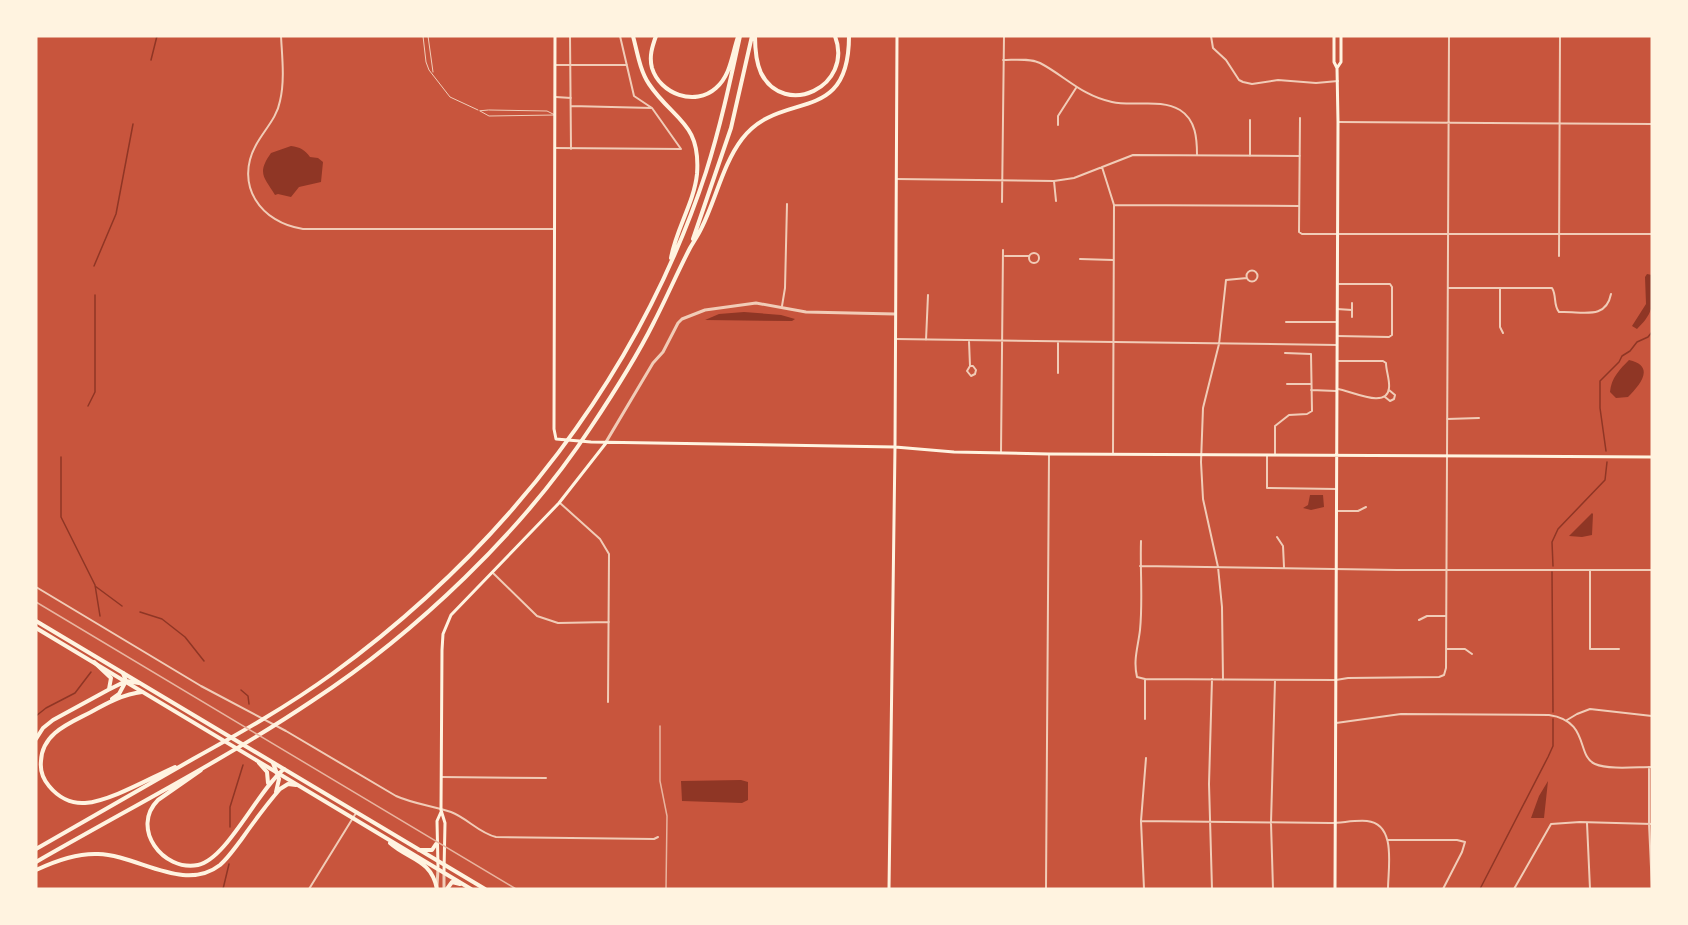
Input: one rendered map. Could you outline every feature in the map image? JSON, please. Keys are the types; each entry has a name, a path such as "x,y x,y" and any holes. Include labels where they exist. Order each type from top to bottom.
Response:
{"main road":[{"path":"555,36 554,429 556,439 606,442 895,447 954,452 1049,454 1652,457"},
{"path":"633,36 646,80 685,123 695,145 697,165 695,185 669,266"},
{"path":"656,36 651,54 654,74 666,89 677,95 689,97 705,94 717,87 732,59 739,36"},
{"path":"142,692 128,694 60,728 45,744 40,763 43,776 51,788 62,797 74,802 85,803 104,798 207,752 281,708 332,674 400,622 436,590 503,521 538,481 575,431 621,360 669,266 700,190 714,147 739,36"},
{"path":"753,36 758,63 765,79 776,89 795,95 811,92 823,86 830,78 838,57 835,36"},
{"path":"690,249 731,128 753,36"},
{"path":"36,862 208,764 314,700 376,654 451,591 524,513 588,431 653,324 701,229 742,139 768,118 821,98 832,91 843,77 847,66 849,36"},
{"path":"890,889 897,36"},
{"path":"1334,36 1334,62 1338,81 1335,889"},
{"path":"1337,68 1341,62 1341,36"},
{"path":"444,868 445,823 441,810 443,634 451,615 559,503 606,442"},
{"path":"36,621 284,769 438,865"},
{"path":"37,629 43,626"},
{"path":"37,629 387,840 484,889"},
{"path":"94,662 111,678 109,689"},
{"path":"102,706 119,694 126,681 123,673"},
{"path":"36,739 53,720 109,689 126,681 139,683"},
{"path":"36,849 195,758"},
{"path":"259,763 269,777 268,784"},
{"path":"273,763 279,784 275,795"},
{"path":"208,764 192,778 166,793 151,810 148,826 151,840 159,852 174,864 193,866 212,859 227,842 268,784 284,769"},
{"path":"36,870 73,856 96,854 139,862 180,876 197,876 206,873 227,858 285,785 296,785"},
{"path":"438,865 437,821 441,810"},
{"path":"387,840 428,867 435,878 437,889"},
{"path":"412,847 427,851 432,850 436,844"},
{"path":"444,868 471,889"},
{"path":"446,889 452,882 465,885"}],"street":[{"path":"281,36 280,100 269,126 256,144 248,169 250,188 255,200 265,213 276,221 303,228 554,229"},
{"path":"570,36 572,149"},
{"path":"555,148 681,149 652,108 634,96 621,36"},
{"path":"1002,202 1004,36"},
{"path":"1211,36 1213,48 1243,82 1252,84 1278,80 1338,81"},
{"path":"1141,541 1140,629 1135,648 1137,677 1145,679 1336,680 1444,675 1449,36"},
{"path":"1559,256 1560,36"},
{"path":"1004,60 1026,60 1040,63 1076,88 1111,102 1165,105 1180,111 1192,122 1197,138 1197,155"},
{"path":"555,65 628,65"},
{"path":"1058,125 1058,116 1076,88"},
{"path":"555,97 571,98"},
{"path":"572,106 652,108"},
{"path":"1300,118 1299,232 1302,234 1652,234"},
{"path":"1250,120 1250,156"},
{"path":"1338,122 1652,124"},
{"path":"896,178 1054,181 1074,178 1133,155 1300,156"},
{"path":"1101,167 1114,205 1113,454"},
{"path":"1054,181 1056,201"},
{"path":"782,306 785,288 787,204"},
{"path":"1114,205 1299,206"},
{"path":"1001,453 1003,250"},
{"path":"1004,256 1029,256"},
{"path":"1080,259 1113,260"},
{"path":"1223,680 1222,607 1218,567 1203,500 1201,455 1203,408 1219,344 1226,280 1247,278"},
{"path":"1337,284 1390,284 1392,287 1392,335 1337,336"},
{"path":"1448,288 1552,288 1559,312 1601,311 1607,307 1611,294"},
{"path":"1500,288 1500,327 1503,333"},
{"path":"926,340 928,295"},
{"path":"606,442 682,319 705,310 756,303 806,312 895,314"},
{"path":"1352,303 1352,317"},
{"path":"1337,309 1352,310"},
{"path":"1286,322 1337,322"},
{"path":"895,339 1337,345"},
{"path":"969,341 970,366"},
{"path":"1058,342 1058,373"},
{"path":"1275,455 1275,426 1290,414 1311,413 1311,354 1285,353"},
{"path":"1311,390 1348,390 1369,398 1385,397 1389,390 1386,363 1383,361 1337,361"},
{"path":"1287,384 1311,384"},
{"path":"1385,397 1390,401 1394,399 1395,395 1389,390"},
{"path":"1447,418 1479,418"},
{"path":"1046,888 1049,454"},
{"path":"1266,455 1267,488 1336,489"},
{"path":"559,503 593,531 605,546 610,563 608,702"},
{"path":"1336,511 1358,511 1366,507"},
{"path":"1277,537 1283,546 1284,567"},
{"path":"1140,566 1652,570"},
{"path":"1590,570 1590,649 1619,649"},
{"path":"493,573 540,618 558,623 609,622"},
{"path":"36,587 201,686 286,731 396,796 452,812 488,835 496,837 654,839 658,837"},
{"path":"1419,620 1427,616 1446,616"},
{"path":"1446,649 1465,649 1472,654"},
{"path":"1145,679 1145,719"},
{"path":"1212,680 1209,822 1212,889"},
{"path":"1273,889 1271,823 1275,680"},
{"path":"1568,720 1590,709 1652,716"},
{"path":"1336,723 1392,715 1422,714 1549,715 1568,720 1578,731 1588,759 1604,766 1651,767 1652,889"},
{"path":"1144,889 1141,821 1146,758"},
{"path":"1584,763 1588,759"},
{"path":"441,777 546,778"},
{"path":"309,889 356,813"},
{"path":"1141,821 1370,822 1385,831 1388,840 1388,889"},
{"path":"1514,889 1551,824 1587,822 1650,824"},
{"path":"1587,822 1590,889"},
{"path":"1388,840 1465,842 1443,889"},
{"path":"437,889 438,865"},
{"path":"444,868 446,889"}],"lane":[{"path":"423,36 429,70 450,97 489,116 555,115"},
{"path":"428,36 433,74"},
{"path":"480,111 548,111 555,115"}],"shaded area":[{"path":"291,146 302,149 310,157 318,158 323,162 321,182 299,187 291,197 275,195 265,180 264,166 271,153"},
{"path":"1647,274 1652,275 1652,305 1648,316 1637,329 1632,326 1646,304 1645,277"},
{"path":"744,312 781,315 795,319 792,321 705,320 719,314"},
{"path":"1629,360 1642,367 1644,371 1641,382 1628,397 1616,398 1610,392 1612,382"},
{"path":"1310,495 1323,495 1324,507 1311,510 1303,508 1308,505"},
{"path":"1592,513 1592,535 1569,536"},
{"path":"741,780 748,782 748,800 742,803 682,801 681,781"},
{"path":"1548,781 1544,818 1531,818 1539,796"}],"waterway":[{"path":"151,60 157,36"},
{"path":"94,266 116,214 133,124"},
{"path":"88,406 95,392 95,295"},
{"path":"1606,451 1600,408 1600,381 1622,356 1652,332"},
{"path":"61,457 61,517 95,585 100,616"},
{"path":"1553,566 1552,542 1558,529 1605,480 1607,462"},
{"path":"1552,572 1553,712"},
{"path":"95,586 122,606"},
{"path":"140,612 162,619 185,637 204,661"},
{"path":"36,716 46,708 75,693 91,672"},
{"path":"241,690 248,696 249,704"},
{"path":"1480,889 1553,746 1553,719"},
{"path":"230,827 230,807 243,765"},
{"path":"223,889 229,864"}],"railway":[{"path":"36,602 516,889"},
{"path":"660,726 660,781 667,816 666,889"}]}
